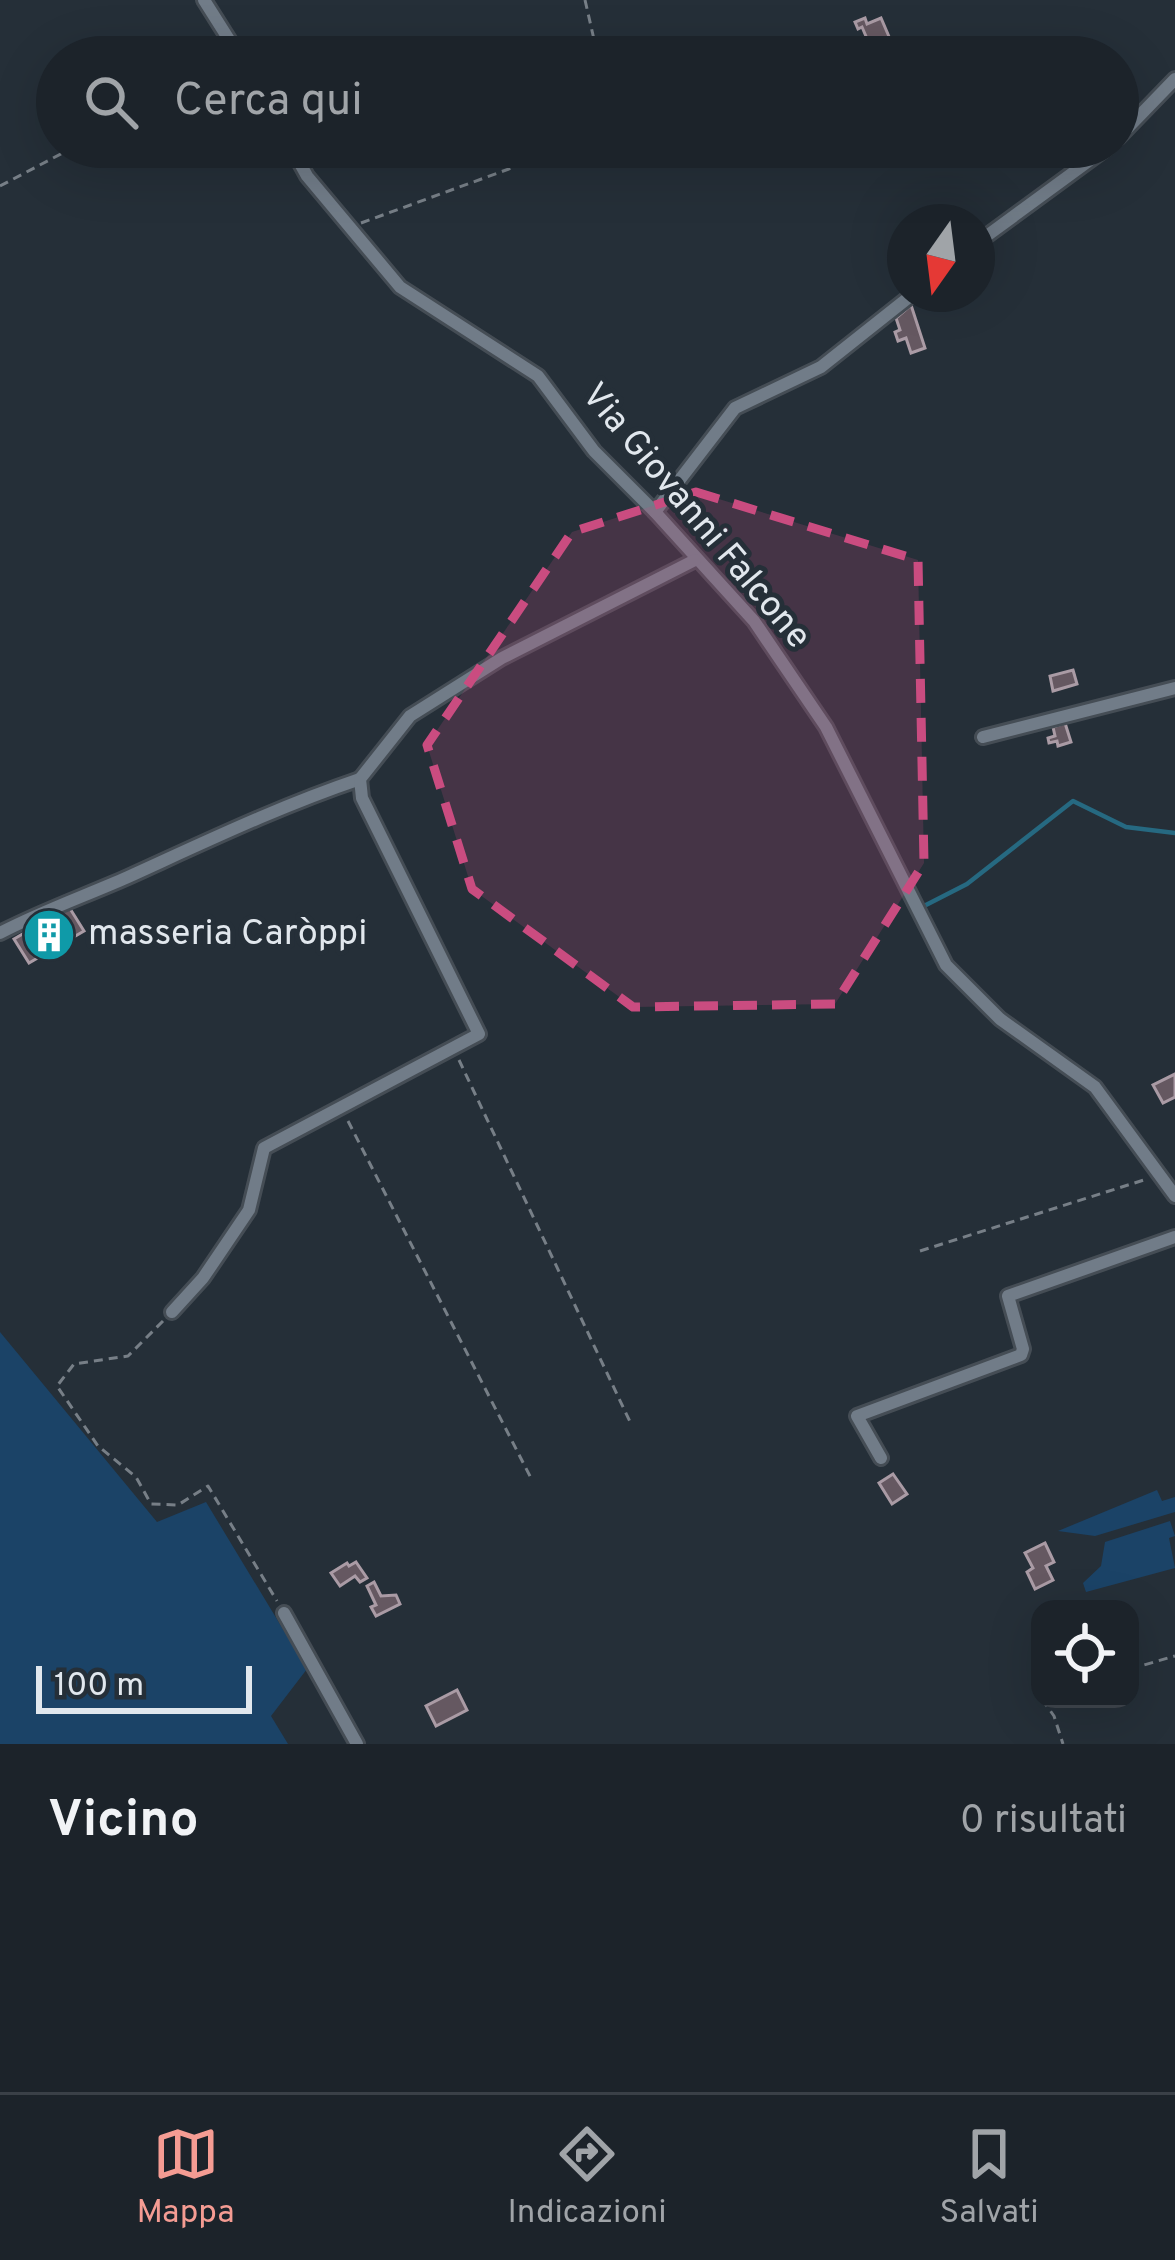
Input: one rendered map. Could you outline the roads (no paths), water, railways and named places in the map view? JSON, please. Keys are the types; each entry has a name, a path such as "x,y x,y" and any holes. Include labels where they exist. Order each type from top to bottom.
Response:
{"street":[{"path":"205,0 227,36"},
{"path":"1139,116 1175,79"},
{"name":"Via Giovanni Falcone","path":"303,168 400,287 538,376 594,451 754,621 826,727 946,964 1000,1019 1095,1087 1175,1196"},
{"path":"995,230 1079,168"},
{"path":"655,512 735,408 821,367 890,312"},
{"path":"0,933 291,803 360,779 410,716 502,658 695,560"},
{"path":"983,737 1175,688"},
{"path":"172,1312 203,1278 249,1210 264,1148 479,1034 362,797 360,779"},
{"path":"881,1458 857,1416 1021,1355 1008,1296 1175,1237"},
{"path":"284,1613 357,1744"}],"waterway":[{"path":"924,906 967,884 1073,801 1126,827 1175,833"}],"place":[{"name":"masseria Caròppi","path":"49,935"}]}
